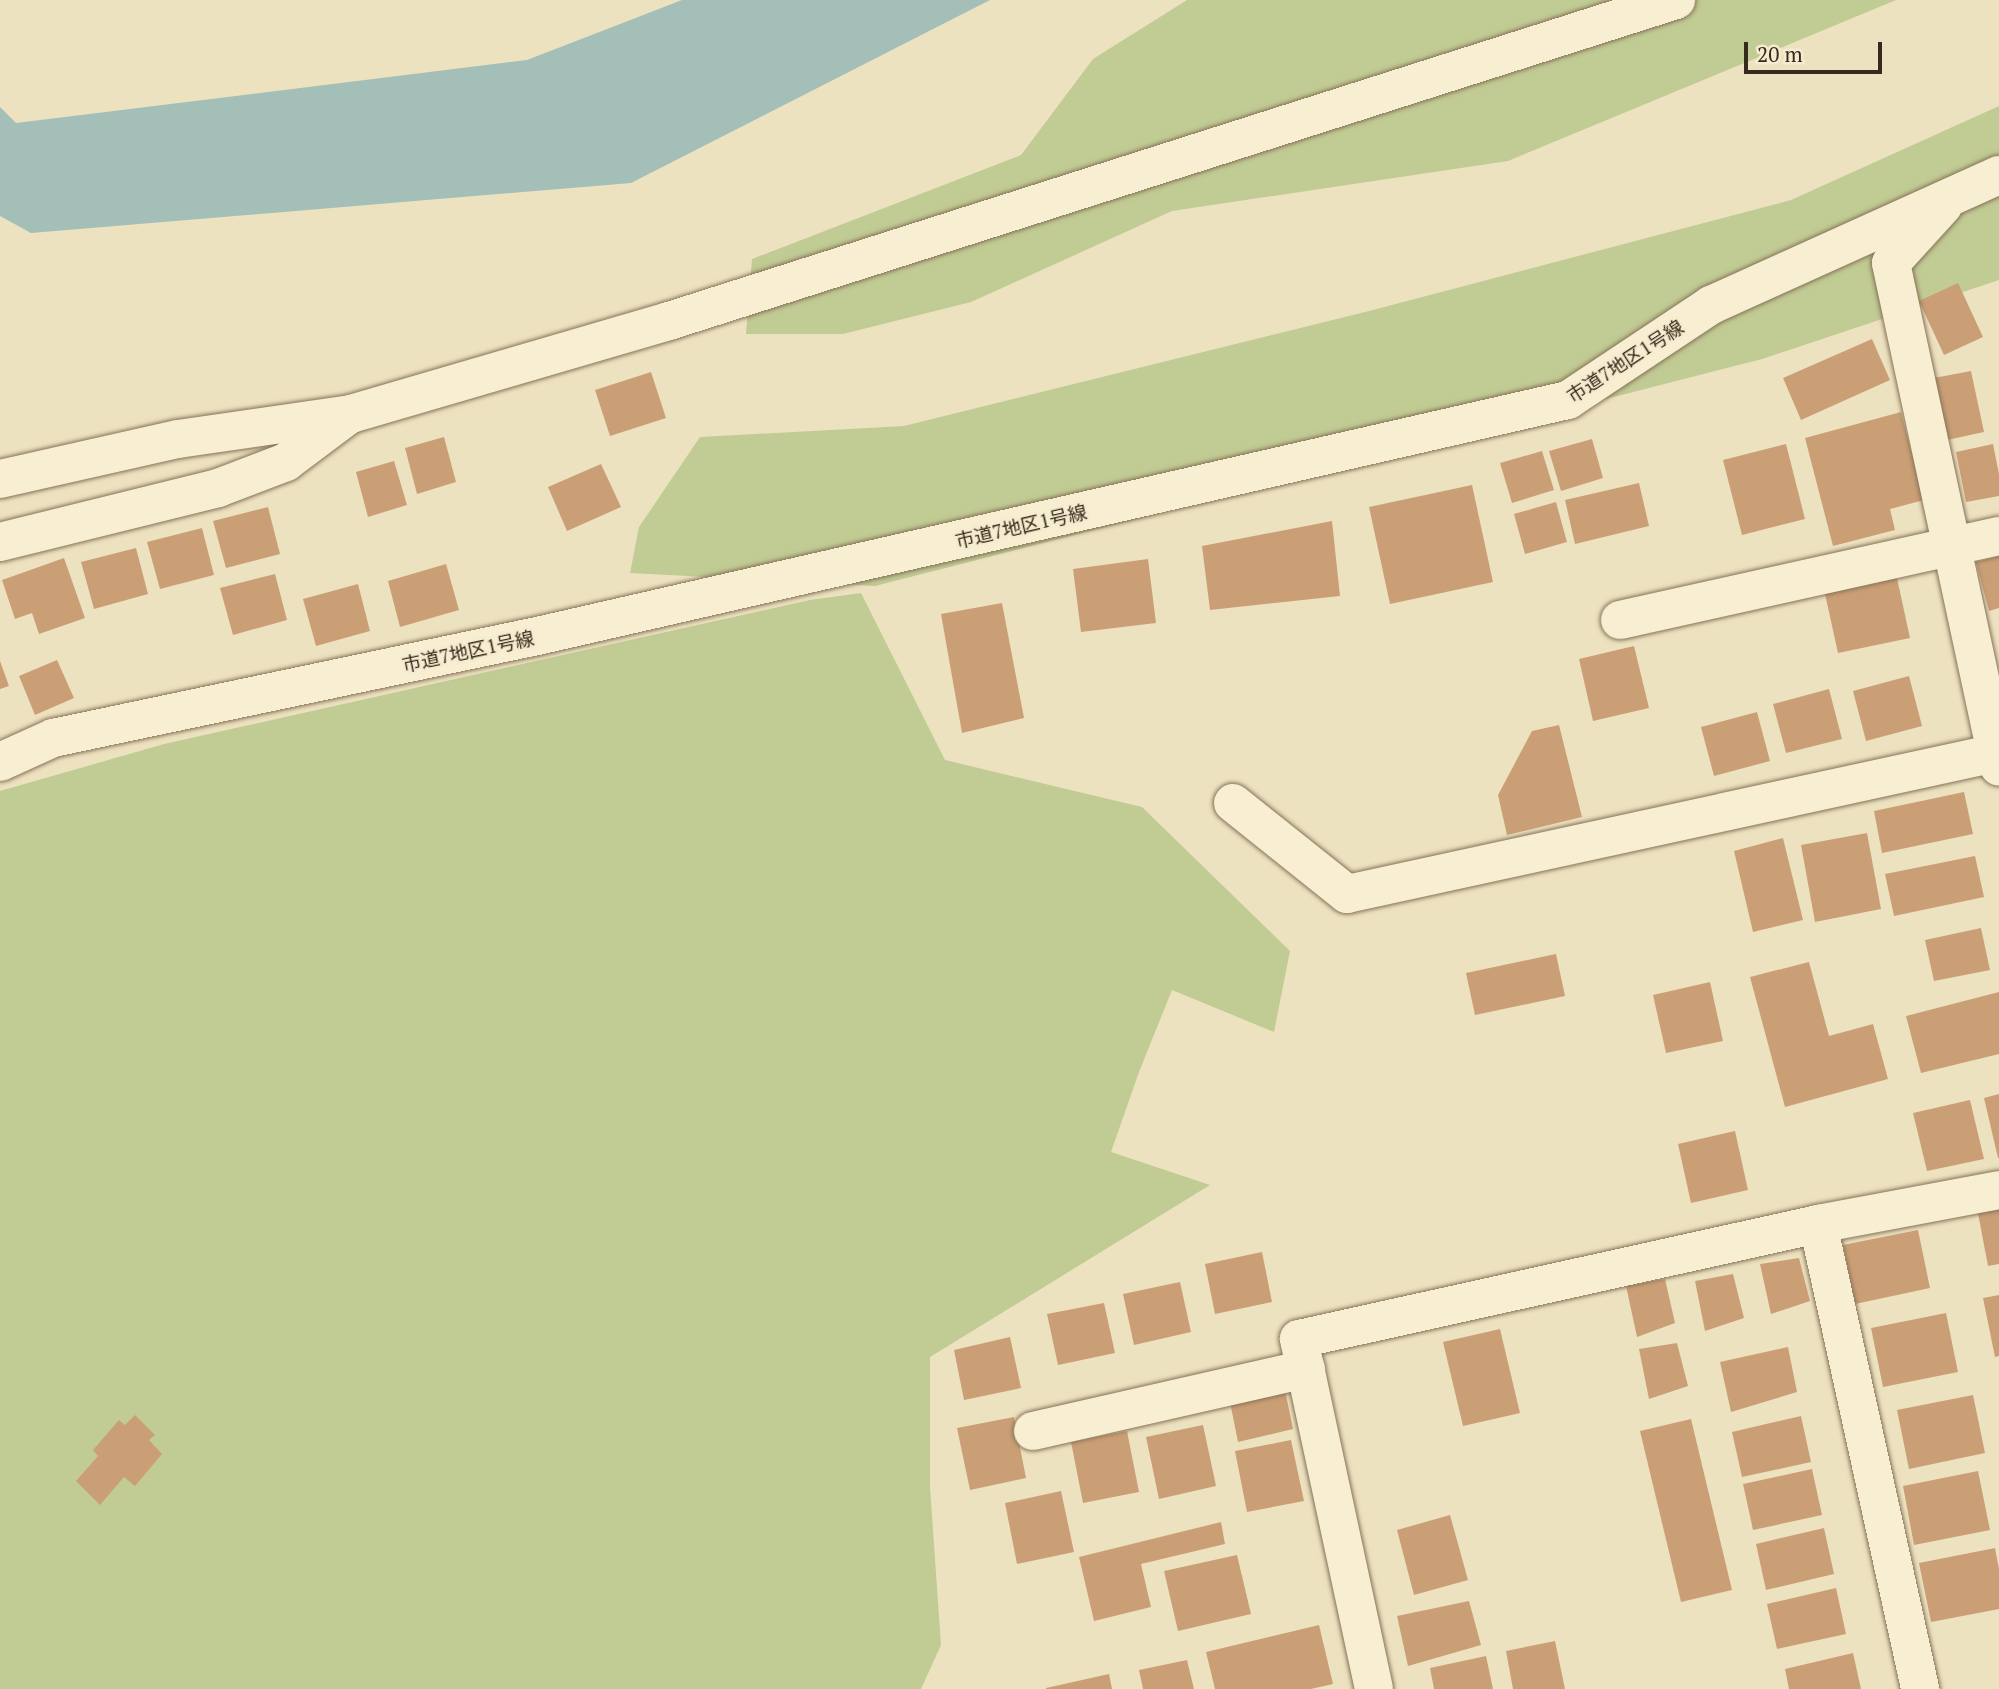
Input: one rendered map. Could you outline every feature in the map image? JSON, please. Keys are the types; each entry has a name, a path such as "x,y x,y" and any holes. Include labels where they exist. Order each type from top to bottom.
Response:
{"street":[{"path":"0,479 178,439 351,414 669,321 1676,0"},
{"name":"市道7地区1号線","path":"0,762 53,738 533,637 1568,401 1711,304 1999,175"},
{"path":"1233,803 1347,894 1997,760 1891,263 1957,192"},
{"path":"0,541 218,488 286,462 351,414"},
{"path":"1620,620 1999,536"},
{"path":"1374,1689 1299,1339 1818,1224 1999,1190"},
{"path":"1818,1224 1920,1689"},
{"path":"1033,1431 1306,1369"}],"green space":[{"path":"1187,0 1896,0 1508,161 1172,211 971,302 843,334 746,334 752,259 1021,155 1093,59"},
{"path":"1999,106 1999,280 1762,359 875,586 630,573 639,527 700,437 904,426 1369,311 1791,200"},
{"path":"861,593 945,760 1142,807 1290,951 1274,1032 1172,990 1111,1152 1210,1185 930,1357 930,1487 941,1645 921,1689 0,1689 0,791 164,744 810,600"}],"water":[{"path":"682,0 990,0 631,183 31,233 0,216 0,107 16,123 527,60"}],"building":[{"path":"1958,283 1983,337 1944,355 1919,301"},
{"path":"1872,339 1890,380 1801,420 1783,378"},
{"path":"1971,371 1984,432 1947,440 1934,378"},
{"path":"651,372 666,418 610,436 595,390"},
{"path":"1901,412 1924,500 1890,509 1895,530 1833,546 1805,438"},
{"path":"444,437 456,482 417,494 405,448"},
{"path":"1592,439 1603,478 1561,491 1549,451"},
{"path":"1786,444 1805,519 1742,535 1723,460"},
{"path":"1993,444 1999,474 1999,496 1966,502 1956,452"},
{"path":"1542,451 1554,490 1512,503 1500,463"},
{"path":"394,461 407,505 368,517 356,472"},
{"path":"601,464 621,507 567,531 548,487"},
{"path":"1639,483 1649,526 1575,544 1565,500"},
{"path":"1472,485 1493,582 1390,604 1369,507"},
{"path":"1556,502 1567,542 1525,554 1514,514"},
{"path":"268,507 280,554 226,568 213,521"},
{"path":"1332,521 1340,596 1210,610 1202,546"},
{"path":"202,528 214,575 160,589 147,542"},
{"path":"136,548 148,594 94,609 81,562"},
{"path":"1999,556 1999,608 1989,611 1976,562"},
{"path":"64,558 85,618 39,634 32,613 15,619 2,580"},
{"path":"1148,559 1156,623 1081,632 1073,569"},
{"path":"446,564 459,610 400,627 388,581"},
{"path":"275,574 287,620 233,635 220,588"},
{"path":"1897,578 1910,638 1838,653 1825,594"},
{"path":"358,584 370,631 316,646 303,599"},
{"path":"1002,603 1024,718 962,733 941,614"},
{"path":"1634,646 1649,708 1593,721 1579,659"},
{"path":"57,660 74,698 35,715 19,676"},
{"path":"0,661 9,686 0,689"},
{"path":"1909,676 1922,726 1866,741 1853,691"},
{"path":"1829,689 1842,739 1786,753 1773,704"},
{"path":"1757,712 1770,761 1714,776 1701,727"},
{"path":"1559,725 1582,817 1507,835 1498,795 1532,731"},
{"path":"1964,792 1973,834 1882,853 1874,811"},
{"path":"1867,833 1881,909 1815,922 1801,845"},
{"path":"1783,838 1803,920 1753,932 1734,851"},
{"path":"1975,856 1984,897 1894,916 1885,874"},
{"path":"1981,928 1990,970 1934,981 1925,940"},
{"path":"1556,954 1565,996 1475,1015 1466,973"},
{"path":"1809,962 1829,1036 1873,1024 1888,1079 1785,1107 1750,977"},
{"path":"1710,982 1723,1041 1666,1053 1653,995"},
{"path":"1999,992 1999,1054 1921,1073 1906,1016"},
{"path":"1999,1094 1999,1158 1998,1158 1984,1098"},
{"path":"1970,1100 1984,1159 1927,1171 1913,1113"},
{"path":"1735,1131 1748,1190 1691,1203 1678,1144"},
{"path":"1999,1203 1999,1264 1988,1266 1977,1208"},
{"path":"1918,1230 1930,1288 1855,1304 1843,1245"},
{"path":"1262,1252 1272,1302 1215,1314 1205,1264"},
{"path":"1799,1258 1810,1301 1771,1314 1760,1264"},
{"path":"1733,1274 1744,1318 1705,1331 1695,1281"},
{"path":"1665,1279 1675,1323 1637,1337 1626,1286"},
{"path":"1180,1282 1191,1332 1134,1345 1123,1294"},
{"path":"1999,1295 1999,1356 1995,1357 1983,1298"},
{"path":"1104,1303 1115,1353 1058,1365 1047,1314"},
{"path":"1946,1313 1958,1372 1883,1387 1871,1328"},
{"path":"1500,1329 1520,1413 1463,1426 1443,1342"},
{"path":"1010,1337 1021,1388 964,1400 954,1350"},
{"path":"1677,1343 1688,1386 1649,1399 1639,1349"},
{"path":"1788,1347 1797,1392 1731,1412 1720,1362"},
{"path":"1285,1390 1293,1429 1238,1442 1230,1402"},
{"path":"1973,1395 1985,1453 1909,1469 1897,1410"},
{"path":"135,1415 155,1435 149,1440 162,1454 135,1486 124,1477 100,1505 76,1481 98,1456 93,1450 119,1420 125,1425"},
{"path":"1801,1416 1811,1462 1742,1477 1732,1432"},
{"path":"1014,1417 1026,1478 970,1490 957,1428"},
{"path":"1691,1419 1732,1590 1681,1602 1640,1431"},
{"path":"1203,1425 1216,1486 1159,1499 1146,1437"},
{"path":"1127,1431 1139,1492 1083,1503 1071,1442"},
{"path":"1291,1440 1304,1501 1247,1512 1235,1451"},
{"path":"1812,1469 1822,1515 1753,1530 1743,1484"},
{"path":"1978,1471 1990,1530 1914,1545 1903,1486"},
{"path":"1061,1491 1074,1552 1017,1564 1005,1503"},
{"path":"1450,1515 1468,1580 1414,1595 1397,1530"},
{"path":"1221,1522 1225,1544 1141,1564 1151,1607 1094,1621 1079,1557"},
{"path":"1824,1528 1834,1574 1766,1590 1756,1544"},
{"path":"1995,1548 1999,1569 1999,1609 1931,1622 1919,1563"},
{"path":"1237,1555 1251,1614 1178,1631 1164,1571"},
{"path":"1836,1588 1846,1634 1777,1649 1767,1604"},
{"path":"1469,1601 1481,1645 1408,1666 1397,1616"},
{"path":"1319,1625 1333,1684 1311,1689 1215,1689 1206,1652"},
{"path":"1555,1641 1565,1689 1513,1689 1506,1651"},
{"path":"1853,1653 1861,1689 1789,1689 1785,1669"},
{"path":"1486,1656 1493,1689 1434,1689 1430,1668"},
{"path":"1187,1660 1194,1689 1143,1689 1139,1670"},
{"path":"1109,1674 1112,1689 1046,1689 1046,1688"}]}
